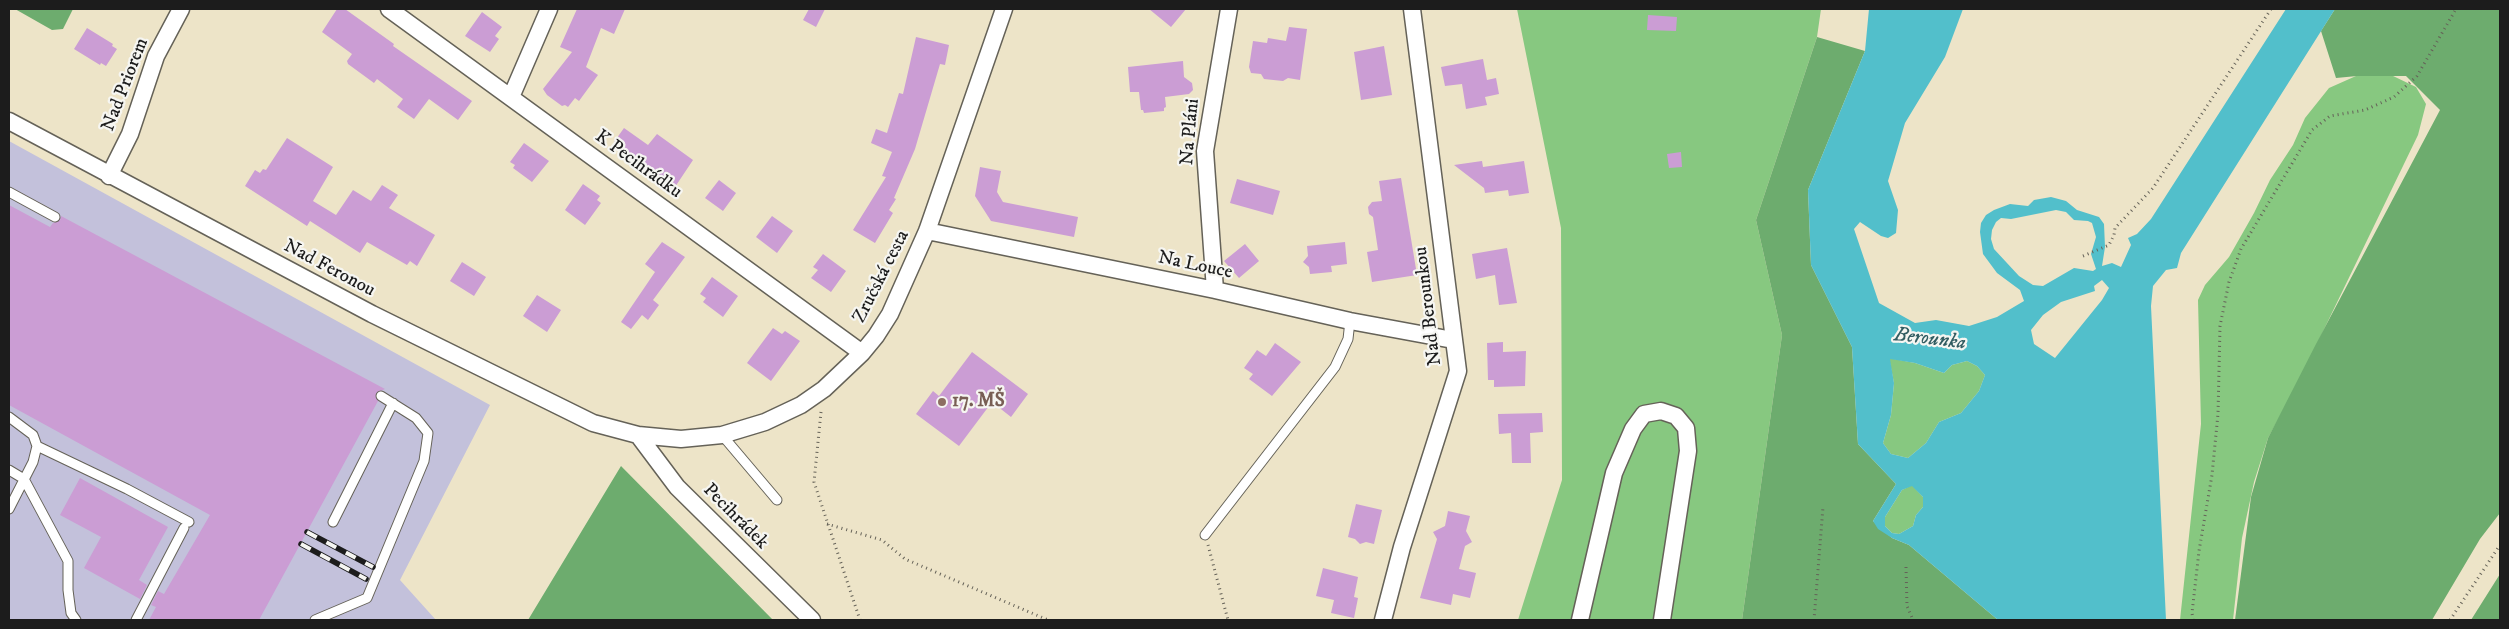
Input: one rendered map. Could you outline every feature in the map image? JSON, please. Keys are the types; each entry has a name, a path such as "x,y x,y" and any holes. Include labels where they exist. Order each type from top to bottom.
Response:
{"street":[{"name":"Nad Priorem","path":"109,176 130,134 156,56 181,9"},
{"name":"K Pecihrádku","path":"389,9 862,353"},
{"path":"511,97 549,9"},
{"name":"Zručská cesta","path":"638,435 681,440 722,435 765,422 801,405 824,389 862,353 890,314 928,231 1004,9"},
{"name":"Na Pláni","path":"1215,290 1205,151 1228,9"},
{"name":"Nad Berounkou","path":"1383,620 1402,546 1458,371 1412,9"},
{"name":"Nad Feronou","path":"9,121 109,176 372,314 593,423 638,435"},
{"name":"Na Louce","path":"928,231 1215,290 1350,321 1453,340"},
{"path":"1580,620 1614,473 1633,430 1644,414 1660,411 1676,416 1686,428 1688,451 1662,620"},
{"name":"Pecihrádek","path":"638,435 677,487 812,620"}],"lane":[{"path":"9,192 56,217"},
{"path":"1205,535 1336,367 1348,340 1350,321"},
{"path":"315,620 367,598 424,461 428,433 416,418 381,396"},
{"path":"333,522 394,403"},
{"path":"9,418 33,435 37,446 33,462 9,509"},
{"path":"722,435 777,500"},
{"path":"37,446 127,489 186,525 136,620"},
{"path":"9,470 24,479 68,561 68,590 71,613 76,620"}],"path":[{"path":"2082,256 2111,243 2114,228 2153,188 2270,9"},
{"path":"2193,620 2198,551 2212,475 2218,414 2220,326 2229,282 2241,249 2312,130 2330,116 2365,110 2394,97 2417,76 2456,9"},
{"path":"824,389 814,482 860,620"},
{"path":"1814,620 1823,507"},
{"path":"827,524 882,540 905,559 1048,620"},
{"path":"1205,535 1228,620"},
{"path":"2450,620 2500,545"},
{"path":"1906,567 1907,606 1913,620"}],"shaded area":[{"path":"9,141 490,405 400,580 436,620 9,620"}],"green space":[{"path":"15,9 73,9 63,29 52,30"},
{"path":"1517,9 1821,9 1817,37 1756,220 1782,335 1742,620 1518,620 1562,480 1561,228"},
{"path":"2335,9 2500,9 2500,513 2480,539 2432,620 2235,620 2251,497 2268,438 2440,110 2406,76 2336,78 2321,31"},
{"path":"1817,37 1865,51 1808,190 1811,265 1852,347 1858,444 1896,484 1873,521 1892,538 1909,545 1998,620 1742,620 1782,335 1756,220"},
{"path":"2391,75 2416,87 2426,104 2418,135 2298,383 2268,438 2254,482 2242,538 2233,620 2180,620 2201,424 2198,300 2205,285 2229,257 2270,180 2293,145 2305,118 2329,88 2356,76"},
{"path":"1889,358 1915,363 1944,373 1952,365 1967,361 1977,366 1985,375 1979,391 1961,413 1939,422 1926,443 1908,458 1891,454 1883,443 1891,415 1894,383"},
{"path":"621,466 773,620 528,620"},
{"path":"1912,485 1923,497 1923,507 1916,515 1913,526 1899,534 1892,533 1885,526 1885,517 1902,490"},
{"path":"2500,574 2500,620 2471,620"}],"water":[{"name":"Berounka","path":"1869,9 1963,9 1945,57 1905,123 1888,181 1898,210 1896,233 1888,238 1881,236 1860,222 1854,229 1879,303 1915,323 1936,320 1969,326 1997,317 2024,301 2020,290 1997,273 1983,254 1980,232 1981,223 1986,215 2010,204 2028,206 2034,200 2051,197 2066,201 2077,210 2099,217 2104,224 2105,247 2102,266 2112,263 2121,267 2131,245 2128,238 2137,234 2151,219 2286,9 2335,9 2181,253 2177,268 2166,270 2153,286 2151,306 2166,620 1998,620 1909,545 1892,538 1878,529 1873,521 1896,484 1858,444 1852,347 1811,265 1808,190 1865,51","holes":["2056,210 2066,212 2074,220 2092,223 2096,237 2091,254 2096,269 2093,271 2074,268 2043,286 2033,285 2019,276 1994,249 1991,239 1992,230 1996,222 2001,218 2011,219","2102,280 2109,288 2102,300 2055,358 2034,344 2031,330 2043,315 2061,302 2095,291 2094,286","1890,359 1915,363 1944,373 1952,365 1967,361 1977,366 1985,375 1979,391 1961,413 1939,422 1926,443 1908,458 1891,454 1883,443 1891,415 1894,383","1912,486 1923,497 1923,507 1916,515 1913,526 1899,534 1892,533 1885,526 1885,517 1902,490"]}],"building":[{"path":"337,9 345,9 394,44 393,46 472,101 458,120 429,99 414,119 397,107 403,99 377,79 374,83 348,64 347,61 352,54 322,32"},
{"path":"577,9 625,9 614,34 601,28 586,67 598,75 579,101 575,98 568,107 562,106 547,95 543,89 572,52 560,47"},
{"path":"809,9 825,9 816,27 803,20"},
{"path":"1149,9 1186,9 1171,27"},
{"path":"482,12 502,27 495,36 499,39 490,52 465,36"},
{"path":"1648,15 1677,17 1676,31 1647,30"},
{"path":"1289,27 1307,29 1300,80 1288,78 1283,81 1264,79 1261,74 1251,73 1249,67 1253,41 1267,43 1268,38 1286,41"},
{"path":"87,28 113,44 112,46 117,49 106,66 101,63 100,65 74,49"},
{"path":"916,37 949,45 945,65 940,64 915,149 894,198 896,199 889,210 893,213 875,243 853,230 886,177 882,176 892,152 871,143 876,129 887,133 899,93 903,94"},
{"path":"1384,46 1392,95 1361,100 1354,52"},
{"path":"1483,59 1487,80 1496,78 1499,94 1485,97 1487,105 1466,109 1462,84 1445,86 1441,67"},
{"path":"1183,61 1184,77 1192,83 1193,90 1189,94 1165,97 1166,107 1164,111 1144,113 1141,110 1139,92 1130,92 1128,67"},
{"path":"624,128 648,145 657,134 693,160 675,187 614,142"},
{"path":"287,138 333,167 313,201 336,215 353,190 371,201 382,185 398,195 389,208 435,235 417,266 410,261 407,265 367,242 360,253 310,221 307,226 245,186 255,170 260,173 263,169 266,170"},
{"path":"524,143 549,161 532,182 513,168 515,165 510,162"},
{"path":"1681,152 1682,167 1669,168 1667,154"},
{"path":"1482,161 1483,167 1524,161 1529,193 1509,196 1508,190 1485,193 1484,188 1454,165"},
{"path":"980,167 1001,171 997,192 1003,202 1078,217 1074,237 991,221 975,196"},
{"path":"1401,178 1417,275 1372,282 1367,252 1378,250 1373,217 1369,214 1368,207 1372,202 1382,201 1379,181"},
{"path":"1237,179 1280,191 1273,215 1230,203"},
{"path":"719,180 736,193 723,211 705,198"},
{"path":"583,184 600,196 597,200 601,203 585,225 565,210"},
{"path":"9,205 50,227 53,223 60,220 61,216 385,389 376,393 378,401 259,620 149,620 156,607 151,605 158,591 164,594 210,515 9,405"},
{"path":"772,216 793,231 777,253 756,237"},
{"path":"662,242 685,257 653,300 659,305 648,320 642,315 631,329 621,322 655,272 645,264"},
{"path":"1345,242 1347,264 1331,266 1332,272 1310,274 1309,267 1303,262 1308,256 1307,246"},
{"path":"1245,244 1259,261 1239,278 1224,261"},
{"path":"1507,248 1517,303 1499,305 1495,275 1476,279 1472,254"},
{"path":"823,254 846,271 831,292 811,278 818,270 813,267"},
{"path":"462,262 486,277 474,296 450,281"},
{"path":"712,277 738,296 723,317 703,302 706,298 700,294"},
{"path":"537,295 561,310 547,332 523,316"},
{"path":"773,328 782,334 785,331 800,341 771,381 747,363"},
{"path":"1503,342 1503,352 1526,351 1525,386 1494,387 1494,380 1488,380 1487,343"},
{"path":"1275,343 1301,362 1272,396 1249,379 1253,374 1244,368 1257,350 1266,356"},
{"name":"17. MŠ","path":"972,352 1028,394 1011,417 992,402 959,446 916,414 933,391 939,396"},
{"path":"1542,413 1543,432 1530,433 1531,463 1512,463 1511,433 1499,434 1498,414"},
{"path":"80,478 168,527 139,580 147,585 140,599 84,568 101,537 60,515"},
{"path":"1356,504 1382,510 1374,544 1366,542 1360,544 1355,539 1348,537"},
{"path":"1448,511 1470,516 1466,531 1472,542 1465,546 1459,569 1476,573 1470,598 1453,594 1451,605 1420,598 1437,539 1433,532 1445,526"},
{"path":"1323,568 1358,577 1354,597 1358,598 1354,618 1331,613 1334,600 1316,596"}],"railway":[{"path":"307,532 373,567"},
{"path":"301,544 366,579"}],"place":[{"name":"17. MŠ","path":"942,402"}]}
